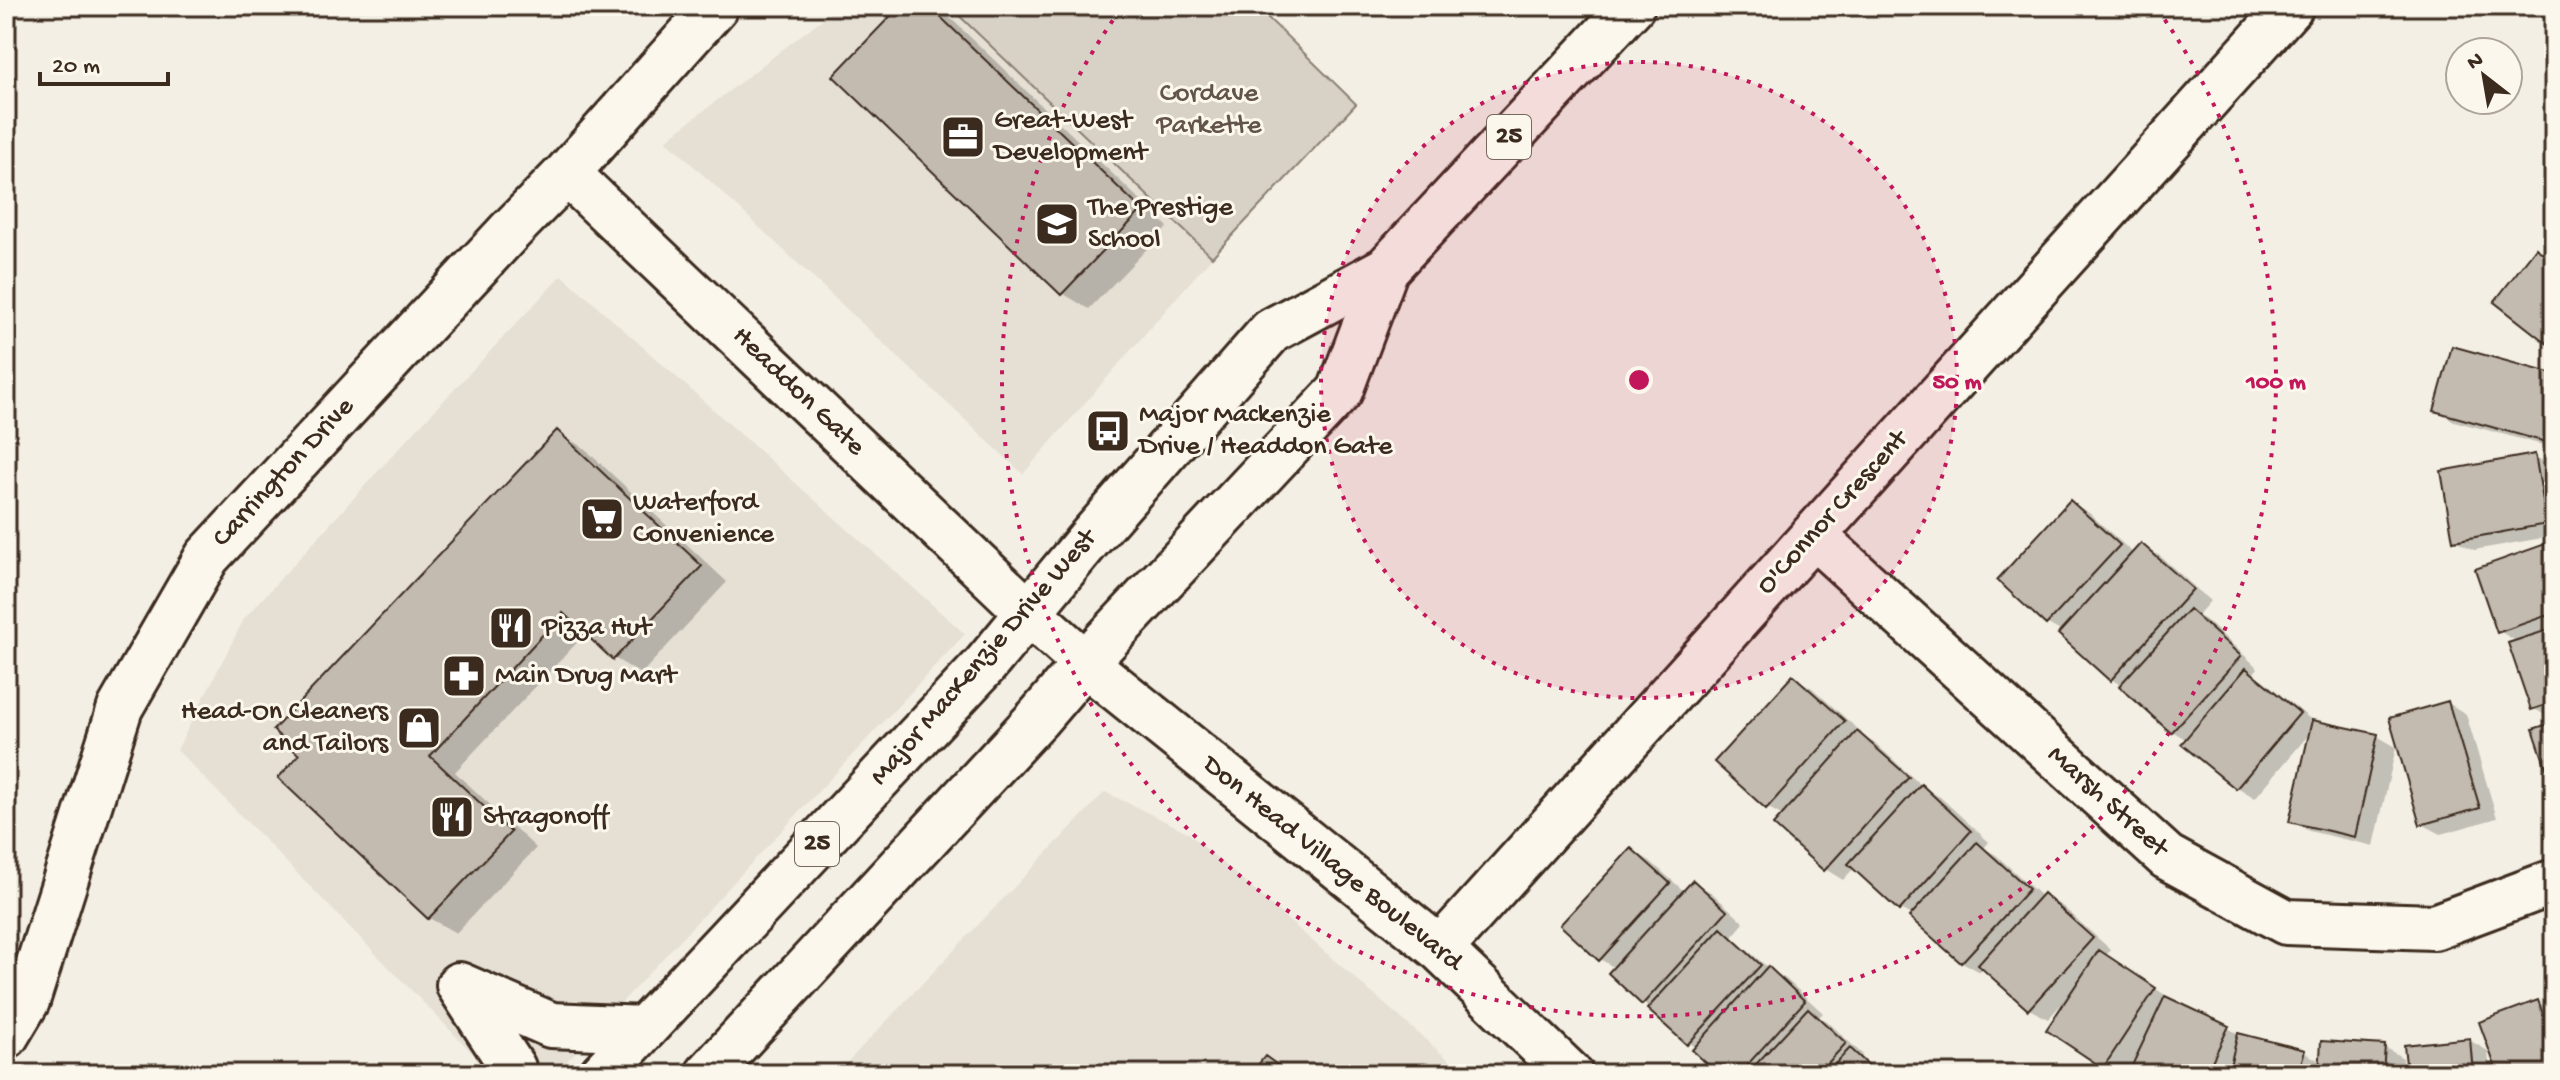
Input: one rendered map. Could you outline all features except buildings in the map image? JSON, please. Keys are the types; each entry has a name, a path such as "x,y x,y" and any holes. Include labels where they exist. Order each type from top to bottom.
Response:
{"street":[{"name":"Carrington Drive","path":"6,1036 27,1001 120,708 207,557 567,173 716,6"},
{"name":"Major MacKenzie Drive West","path":"602,1074 985,665 1271,331 1386,269 1632,6"},
{"name":"O'Connor Crescent","path":"1440,949 2291,6"},
{"name":"Headdon Gate","path":"567,173 1085,663"},
{"name":"Major MacKenzie Drive West","path":"708,1074 1028,729 1085,663 1340,391 1386,269"},
{"name":"Marsh Street","path":"1813,535 2167,857 2286,922 2434,927 2554,882"},
{"name":"Don Head Village Boulevard","path":"1085,663 1440,949 1570,1074"},
{"path":"513,1074 513,1068 459,985 551,1025 644,1029"}],"shaded area":[{"path":"839,6 949,6 1212,257 1023,474 666,140"},
{"path":"562,275 965,634 555,1074 493,1074 177,750 244,619"},
{"path":"1105,792 1187,832 1465,1074 836,1074"}],"green space":[{"name":"Cordave Parkette","path":"949,6 1256,6 1356,104 1212,257"}],"place":[{"name":"Great-West Development","path":"963,137"},
{"name":"The Prestige School","path":"1057,224"},
{"name":"Major Mackenzie Drive / Headdon Gate","path":"1108,431"},
{"name":"Waterford Convenience","path":"602,519"},
{"name":"Pizza Hut","path":"511,628"},
{"name":"Main Drug Mart","path":"464,676"},
{"name":"Head-On Cleaners and Tailors","path":"419,728"},
{"name":"Stragonoff","path":"452,817"}]}
